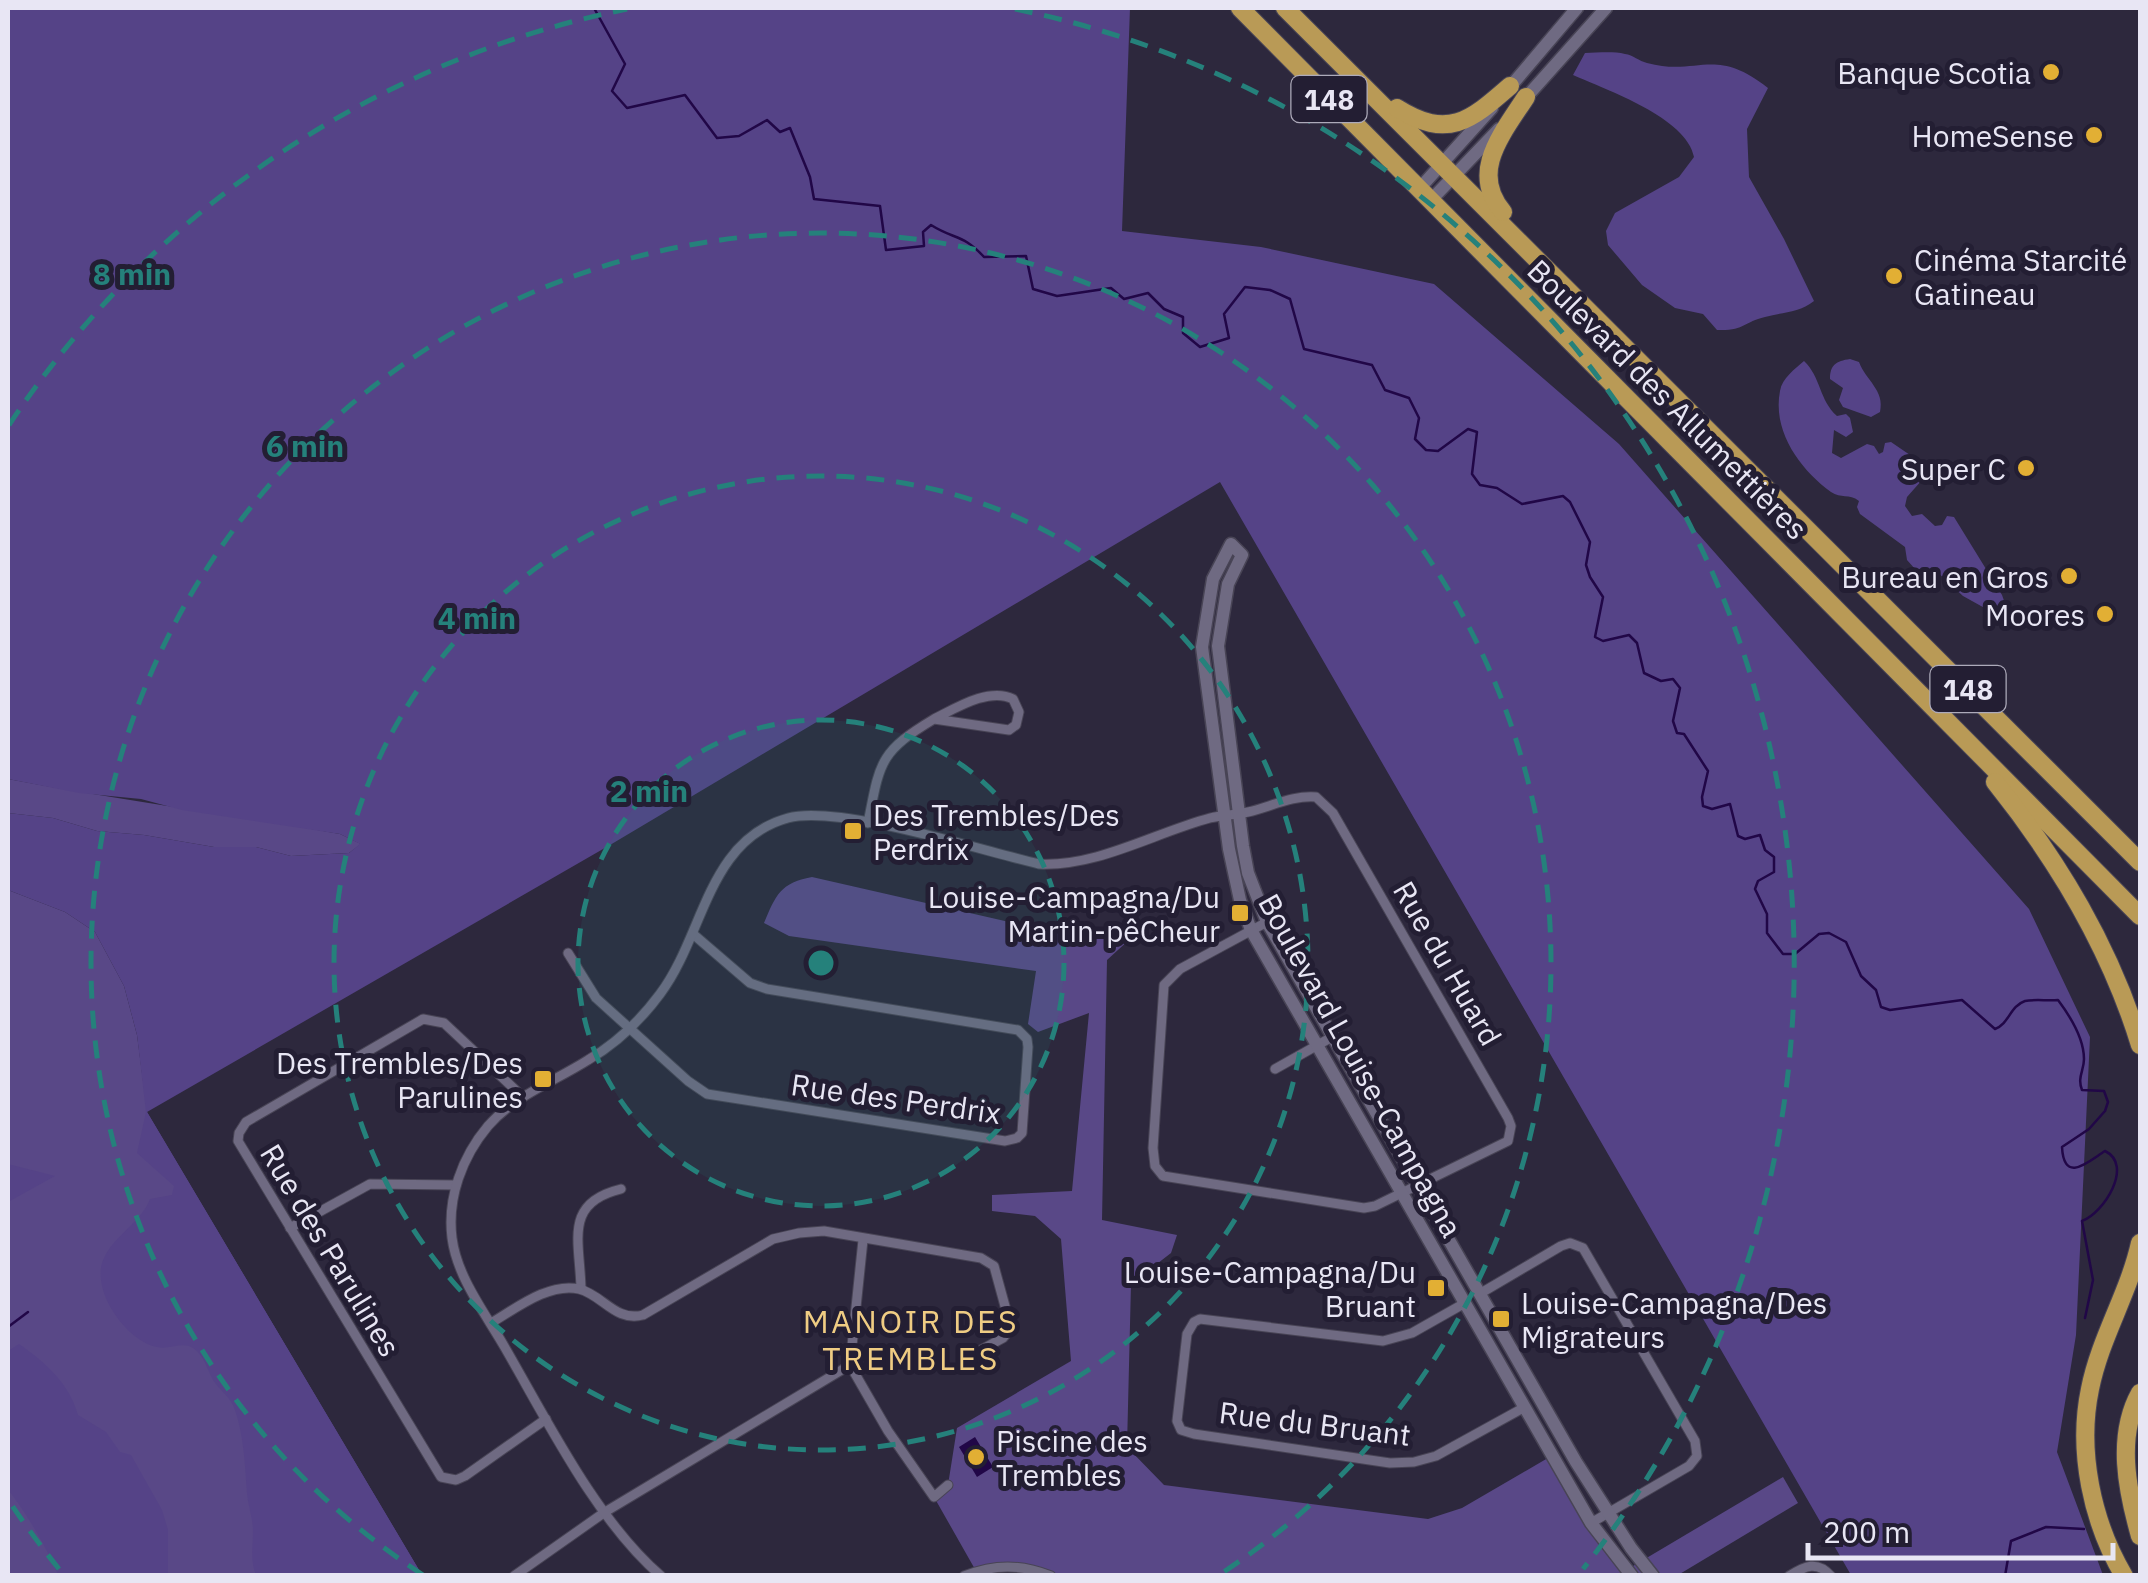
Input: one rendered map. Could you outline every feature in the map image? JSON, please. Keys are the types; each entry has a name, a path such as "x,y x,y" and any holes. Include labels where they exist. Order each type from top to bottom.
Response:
{"highway":[{"name":"Boulevard des Allumettières","path":"1240,8 2140,916"},
{"name":"Boulevard des Allumettières","path":"1285,8 2140,862"},
{"path":"1359,80 1411,117 1435,124 1466,121 1518,92"},
{"path":"1518,92 1493,150 1488,181 1496,204 1551,270"},
{"path":"1770,541 1796,516"},
{"path":"1833,605 1980,762 2032,828 2106,952 2140,1045"},
{"path":"2124,1576 2102,1529 2091,1488 2085,1441 2090,1390 2140,1242"},
{"path":"2140,1393 2129,1420 2126,1442 2140,1536"}],"street":[{"path":"1518,92 1577,8"},
{"path":"1426,194 1518,92 1606,8"},
{"name":"Boulevard Louise-Campagna","path":"1632,1576 1591,1524 1252,930 1233,873 1202,647 1213,579 1231,544 1242,555 1228,584 1218,646 1248,873 1267,922 1608,1514 1653,1576"},
{"path":"868,823 882,760 897,743 934,719 958,707 1000,694 1013,699 1019,712 1016,725 1001,730 934,719"},
{"name":"Rue du Huard","path":"1239,814 1309,796 1328,805 1508,1118 1511,1134 1504,1145 1417,1185"},
{"path":"661,1576 605,1512 546,1419 470,1287 456,1254 452,1224 456,1185 470,1153 488,1127 523,1097 589,1060 630,1028 670,981 725,863 740,844 760,829 812,814 1055,865 1083,860 1211,818 1239,814"},
{"path":"1267,922 1174,973 1164,986 1153,1148 1158,1171 1172,1179 1355,1207 1376,1206 1417,1185"},
{"name":"Rue des Perdrix","path":"630,1028 708,1094 1004,1141 1022,1133 1028,1047 1027,1039 1018,1030 759,986 693,934"},
{"path":"568,953 596,998 630,1028"},
{"name":"Rue des Parulines","path":"523,1097 444,1022 430,1018 417,1022 238,1133 240,1147 440,1478 456,1480 464,1476 546,1419"},
{"path":"1276,1070 1332,1037"},
{"path":"290,1228 370,1184 456,1185"},
{"path":"580,1289 583,1208 595,1197 620,1189"},
{"path":"492,1323 549,1292 580,1289 617,1312 635,1317 651,1312 773,1239 816,1231 981,1258 994,1266 1010,1328 1004,1338 977,1352"},
{"path":"864,1240 850,1365 888,1431 934,1497 948,1485"},
{"path":"1465,1303 1562,1246 1577,1244 1588,1254 1697,1449 1689,1466 1591,1524"},
{"name":"Rue du Bruant","path":"1465,1303 1412,1333 1384,1341 1200,1319 1186,1334 1177,1421 1181,1430 1194,1434 1402,1463 1436,1456 1525,1407"},
{"path":"514,1576 605,1512 850,1365"},
{"path":"1525,1407 1540,1398"},
{"path":"1790,1576 1810,1565 1818,1565 1831,1576"},
{"path":"964,1576 990,1568 1017,1566 1051,1576"}],"shaded area":[{"path":"8,8 1130,8 1122,231 1261,247 1434,284 1619,444 2029,909 2090,1037 2076,1335 2057,1452 2103,1575 1851,1575 1220,482 610,845 147,1112 422,1575 256,1575 242,1441 233,1405 197,1351 185,1345 162,1348 145,1343 123,1324 106,1298 101,1270 104,1258 150,1199 172,1195 174,1186 137,1153 146,1112 137,1035 124,986 95,932 65,912 8,890 8,813 53,818 97,831 214,847 256,847 291,856 349,853 360,844 340,834 8,779"},
{"path":"1585,53 1620,53 1665,66 1719,65 1749,75 1768,88 1747,129 1749,177 1814,301 1739,328 1717,330 1703,314 1675,308 1642,285 1608,245 1606,231 1615,213 1679,177 1694,157 1688,143 1662,118 1573,75"},
{"path":"1850,359 1859,362 1880,398 1880,412 1871,417 1843,407 1839,400 1843,388 1830,379 1835,364"},
{"path":"1804,361 1831,410 1837,416 1846,414 1850,418 1853,432 1846,437 1834,430 1832,453 1841,458 1867,444 1879,454 1885,443 1891,442 1910,455 1922,480 1907,497 1905,506 1912,516 1922,514 1935,526 1942,525 1947,516 1954,517 2002,595 2007,609 1999,616 1963,596 1934,569 1915,569 1907,560 1905,547 1860,514 1859,501 1831,492 1809,473 1791,449 1780,421 1779,406 1783,382"},
{"path":"8,779 340,834 361,844 349,853 291,856 256,847 214,847 97,831 53,818 8,813"},
{"path":"812,877 1070,936 1138,921 1141,929 1107,960 1102,1220 1177,1235 1171,1253 1131,1284 1127,1447 1164,1485 1428,1519 1462,1508 1553,1455 1628,1569 1783,1477 1798,1503 1678,1575 1051,1576 1028,1568 976,1571 934,1497 948,1485 957,1428 1071,1361 1061,1239 1035,1216 992,1211 992,1195 1072,1191 1089,1013 1038,1032 1028,1024 1036,971 789,936 764,923 786,887"},
{"path":"8,890 65,912 95,932 124,986 137,1035 147,1112 422,1575 8,1576"},
{"path":"8,1164 55,1176 8,1202"},
{"path":"19,1344 55,1375 69,1393 78,1415 106,1432 120,1452 131,1455 162,1510 168,1530 168,1575 58,1575 36,1531 8,1490 8,1351"},
{"name":"Piscine des Trembles","path":"975,1437 993,1467 977,1477 959,1447"}],"waterway":[{"path":"594,8 625,64 612,91 627,108 685,95 717,138 739,136 767,120 780,132 790,128 810,177 814,199 880,206 886,250 924,246 923,232 931,225 964,241 984,257 1026,256 1033,289 1057,296 1111,288 1124,299 1148,293 1164,309 1183,317 1183,333 1200,347 1229,338 1224,314 1245,287 1270,290 1290,299 1304,349 1372,365 1385,390 1409,398 1419,418 1415,439 1426,450 1438,451 1468,429 1477,432 1472,474 1480,485 1497,488 1522,504 1563,496 1570,502 1590,542 1586,565 1603,597 1595,637 1603,641 1629,635 1637,643 1644,673 1661,681 1673,679 1680,688 1673,721 1677,733 1684,734 1708,771 1703,806 1712,809 1730,804 1738,836 1745,839 1760,835 1765,850 1774,857 1774,872 1758,881 1755,889 1767,914 1767,933 1783,954 1795,954 1819,934 1829,933 1846,942 1861,976 1876,990 1881,1007 1890,1010 1962,1000 1995,1029 2025,1001 2058,1000 2067,1013 2083,1051 2082,1090 2104,1091 2108,1102 2089,1129 2062,1147 2064,1158 2067,1165 2078,1167 2105,1151 2117,1167 2107,1199 2082,1221 2093,1280 2085,1318"},
{"path":"8,1327 28,1312"},
{"path":"2005,1576 2011,1541 2046,1527 2084,1529"}],"place":[{"name":"Banque Scotia","path":"2051,72"},
{"name":"HomeSense","path":"2094,135"},
{"name":"Cinéma Starcité Gatineau","path":"1894,276"},
{"name":"Super C","path":"2026,468"},
{"name":"Bureau en Gros","path":"2069,576"},
{"name":"Moores","path":"2105,614"},
{"name":"Des Trembles/Des Perdrix","path":"853,831"},
{"name":"Louise-Campagna/Du Martin-pêCheur","path":"1240,913"},
{"name":"Des Trembles/Des Parulines","path":"543,1079"},
{"name":"Louise-Campagna/Du Bruant","path":"1436,1288"},
{"name":"Louise-Campagna/Des Migrateurs","path":"1501,1319"},
{"name":"Piscine des Trembles","path":"976,1457"}],"district":[{"name":"MANOIR DES TREMBLES","path":"911,1340"}]}
